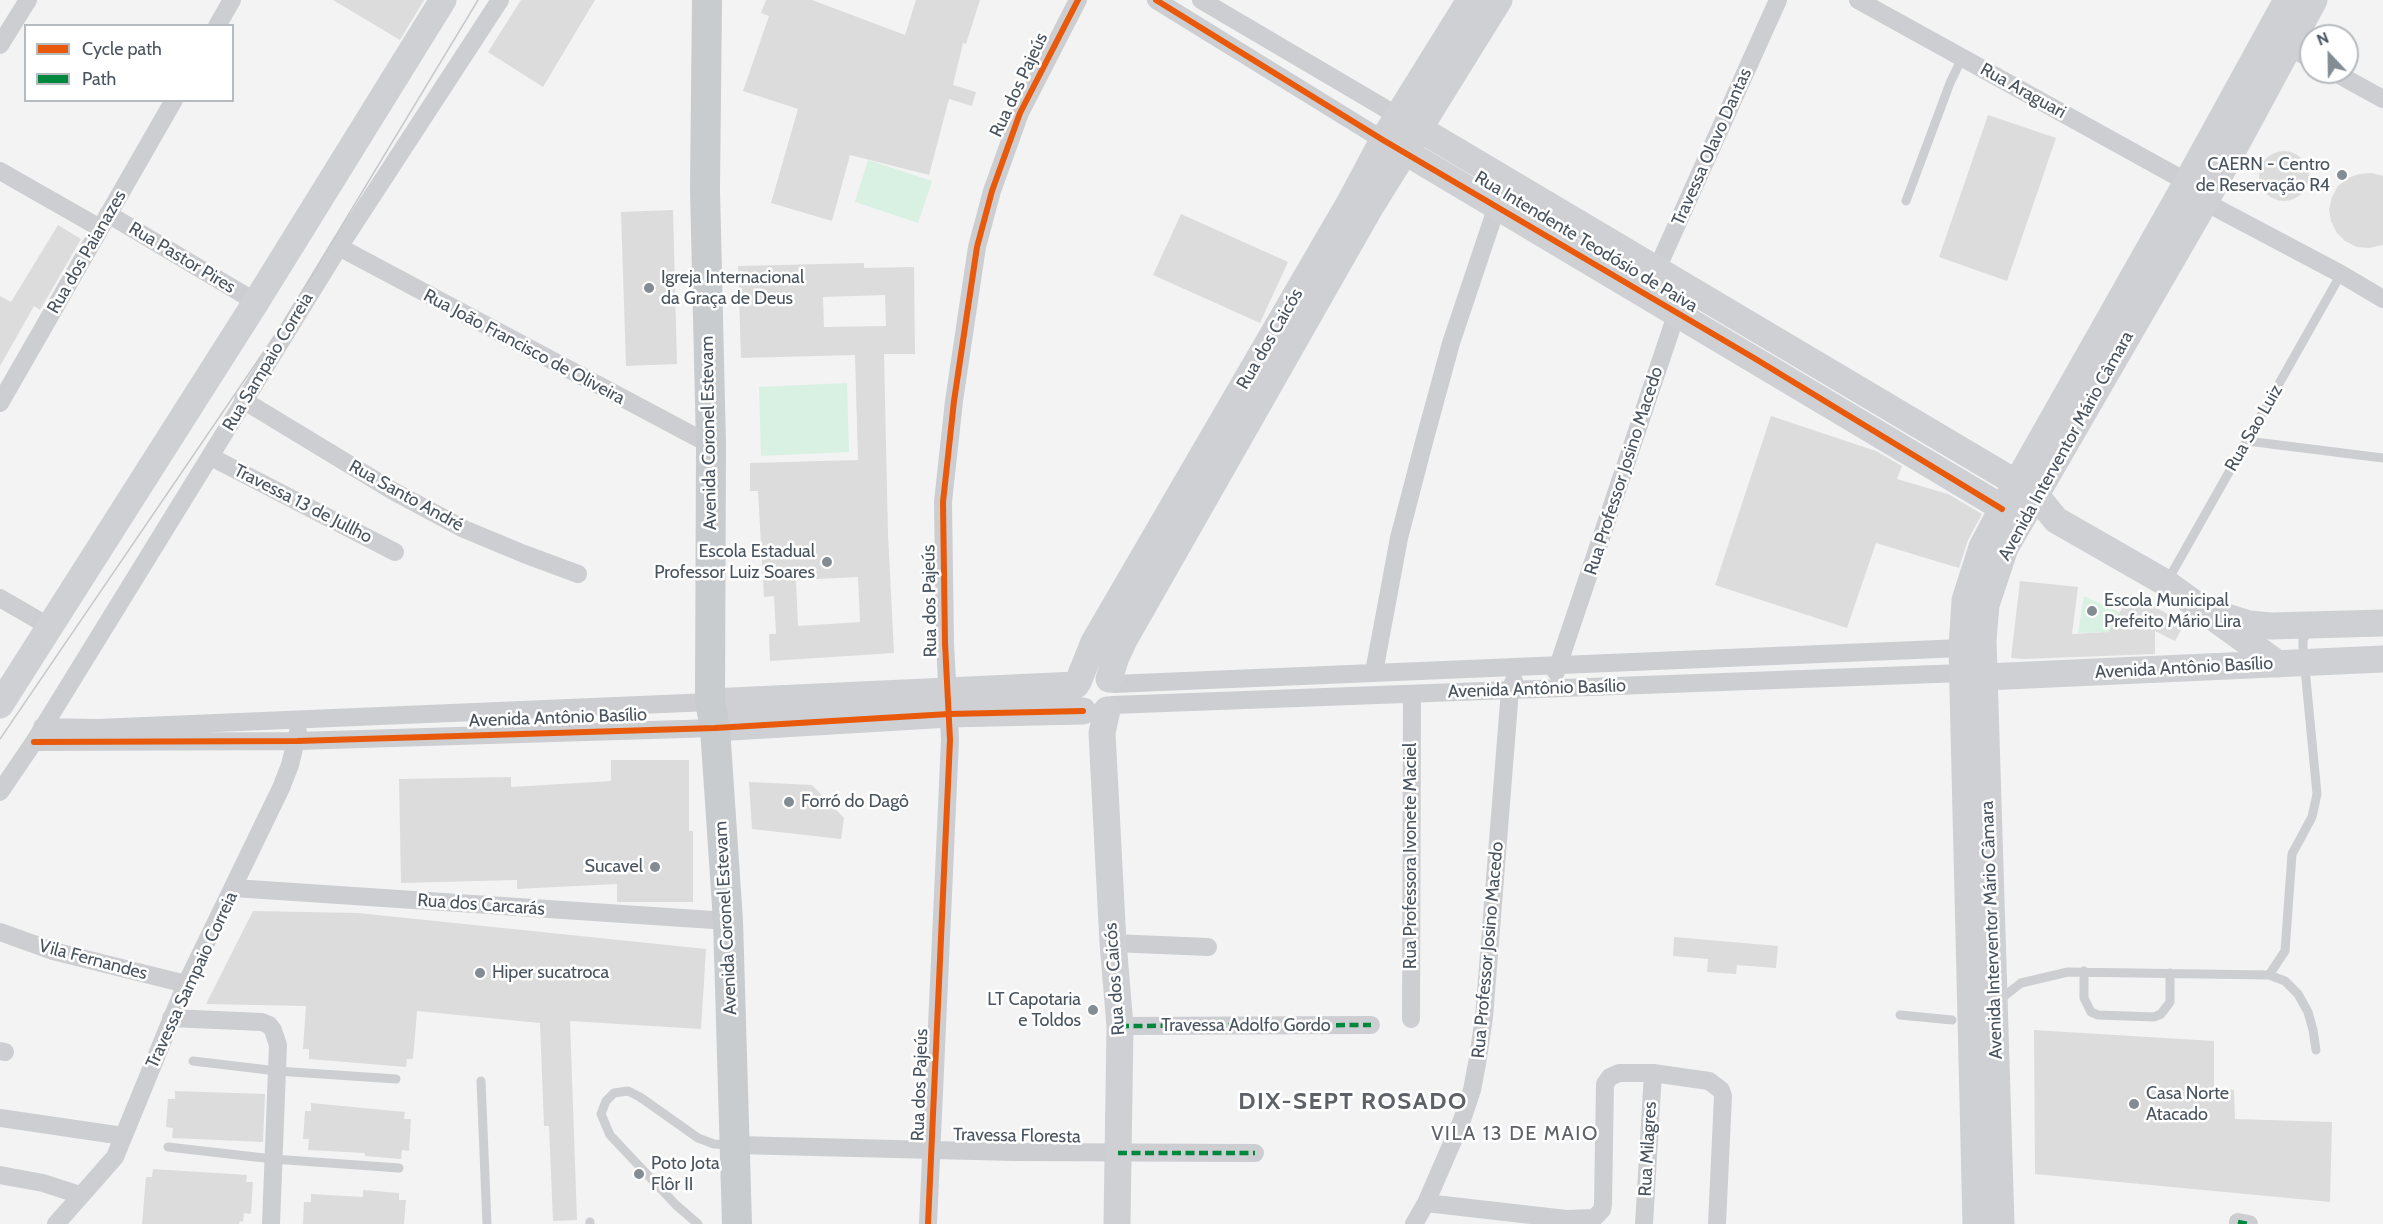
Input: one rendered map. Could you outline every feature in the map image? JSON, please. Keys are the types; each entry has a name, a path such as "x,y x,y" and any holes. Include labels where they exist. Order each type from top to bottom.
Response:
{"main road":[{"path":"0,705 256,302 443,0"},
{"name":"Avenida Coronel Estevam","path":"707,0 705,189 711,445 713,715 728,921 737,1224"},
{"name":"Rua dos Caicós","path":"1117,1224 1120,1026 1097,700 1125,638 1359,207 1402,134 1470,0"},
{"name":"Rua dos Caicós","path":"1402,134 1499,0"},
{"name":"Avenida Interventor Mário Câmara","path":"1976,1224 1977,1020 1969,666 1962,623 1971,579 1982,547 2012,514 2026,489 2187,182 2287,0"},
{"name":"Avenida Interventor Mário Câmara","path":"2308,24 2314,0"},
{"name":"Avenida Interventor Mário Câmara","path":"2026,489 2299,55"},
{"name":"Rua Intendente Teodósio de Paiva","path":"1402,134 1508,182 2026,489 2056,520 2166,583 2278,664"},
{"name":"Rua Intendente Teodósio de Paiva","path":"1402,134 1496,207 1754,358 2012,514 2056,520"},
{"path":"1754,358 1766,335"},
{"name":"Avenida Interventor Mário Câmara","path":"1969,666 2005,548 2012,514"},
{"name":"Avenida Antônio Basílio","path":"2200,607 2249,624 2271,626 2383,623"},
{"name":"Avenida Antônio Basílio","path":"1969,666 2278,664 2383,659"},
{"name":"Avenida Antônio Basílio","path":"713,715 948,703 1097,700"},
{"name":"Avenida Interventor Mário Câmara","path":"1977,1020 2001,1224"}],"street":[{"path":"0,45 28,0"},
{"path":"218,24 232,0"},
{"name":"Rua Sampaio Correia","path":"0,792 211,457 243,400 339,247 500,0"},
{"name":"Rua dos Pajeús","path":"928,1224 949,763 944,502 954,401 977,246 992,191 1016,122 1078,0"},
{"name":"Rua Intendente Teodósio de Paiva","path":"1156,0 1402,134"},
{"name":"Rua Intendente Teodósio de Paiva","path":"1201,0 1402,134"},
{"name":"Travessa Olavo Dantas","path":"1646,294 1778,0"},
{"name":"Rua Araguari","path":"1858,0 2187,182"},
{"path":"2356,84 2383,99"},
{"name":"Rua dos Paianazes","path":"0,403 173,102"},
{"name":"Rua Pastor Pires","path":"0,171 104,221 256,302"},
{"path":"1374,672 1399,538 1451,343 1496,207 1508,182"},
{"path":"2205,202 2341,274 2383,299"},
{"name":"Rua João Francisco de Oliveira","path":"339,247 711,445"},
{"name":"Rua Professor Josino Macedo","path":"1549,689 1560,664 1686,288"},
{"name":"Rua Santo André","path":"243,400 393,491 464,529 578,574"},
{"name":"Travessa 13 de Jullho","path":"211,457 394,552"},
{"path":"0,598 50,627"},
{"name":"Avenida Antônio Basílio","path":"1097,700 1374,672 1520,665 1969,666"},
{"name":"Rua Professor Josino Macedo","path":"1414,1224 1426,1203 1462,1120 1479,1058 1510,690 1520,665"},
{"name":"Avenida Antônio Basílio","path":"1097,700 1549,689 1969,666"},
{"name":"Rua Professora Ivonete Maciel","path":"1411,1019 1412,694"},
{"name":"Avenida Antônio Basílio","path":"38,734 98,728 300,720 713,715"},
{"name":"Avenida Antônio Basílio","path":"38,734 297,741 713,715"},
{"name":"Travessa Sampaio Correia","path":"57,1224 80,1195 101,1176 115,1157 186,984 281,788 297,741 300,720"},
{"name":"Rua dos Carcarás","path":"234,888 728,921"},
{"name":"Vila Fernandes","path":"0,932 53,951 186,984"},
{"path":"1113,943 1208,947"},
{"path":"171,1018 262,1022 273,1030 278,1044 271,1224"},
{"name":"Travessa Adolfo Gordo","path":"1120,1026 1371,1025"},
{"path":"1426,1203 1565,1221 1594,1218 1602,1210 1605,1188 1605,1083 1610,1077 1625,1071 1653,1073 1709,1082 1721,1089 1723,1096 1717,1224"},
{"name":"Rua Milagres","path":"1644,1224 1653,1073"},
{"path":"0,1119 123,1136"},
{"name":"Travessa Floresta","path":"736,1145 1255,1154"},
{"path":"0,1175 43,1183 80,1195"}],"lane":[{"path":"1906,201 1950,83 1962,58"},
{"name":"Rua Sao Luiz","path":"2166,583 2341,274"},
{"path":"2247,441 2383,458"},
{"path":"2269,975 2285,951 2292,854 2312,817 2318,794 2304,640 2311,625"},
{"path":"2084,971 2085,998 2091,1012 2098,1015 2154,1017 2161,1014 2170,1002 2170,973"},
{"path":"1900,1015 1977,1020 2021,983 2053,974 2084,971 2269,975 2285,981 2298,994 2308,1012 2316,1050"},
{"path":"193,1061 277,1071 396,1079"},
{"path":"481,1081 488,1224"},
{"path":"698,1224 676,1205 610,1135 601,1113 606,1101 614,1094 628,1091 699,1138 714,1144 736,1145"},
{"path":"168,1147 273,1159 399,1168"}],"green space":[{"path":"868,160 932,181 918,223 855,202"},
{"path":"847,383 849,452 761,456 759,387"},
{"path":"2084,596 2121,613 2145,631 2078,633"}],"building":[{"path":"333,0 424,0 400,40"},
{"path":"521,0 595,0 543,87 488,52"},
{"path":"766,0 812,0 905,35 916,0 980,0 966,44 963,43 953,85 976,92 972,106 949,99 929,175 850,155 832,221 771,203 798,109 743,91 769,16 761,13"},
{"path":"1988,115 2056,138 2007,281 1939,257"},
{"path":"2284,151 2293,153 2304,162 2309,176 2307,185 2298,196 2284,201 2275,199 2264,190 2259,176 2261,167 2270,156"},
{"path":"2372,173 2383,176 2383,245 2369,248 2357,247 2345,241 2337,233 2331,221 2329,209 2338,186 2348,178"},
{"name":"Igreja Internacional da Graça de Deus","path":"673,210 677,364 626,366 621,212"},
{"path":"1181,214 1288,262 1260,323 1153,275"},
{"path":"58,225 81,239 40,310 34,306 0,366 0,296 11,302"},
{"path":"864,263 864,268 914,267 915,354 884,354 888,534 894,653 770,661 769,634 776,634 774,596 764,597 758,491 750,491 750,463 858,460 855,355 741,358 738,266","holes":["885,295 886,326 824,327 823,297","858,577 860,622 798,626 796,580"]},
{"path":"1771,416 1876,451 1902,466 1897,479 1948,494 1982,514 1968,540 1959,568 1876,543 1847,628 1715,585"},
{"path":"2020,581 2078,587 2072,634 2109,632 2130,594 2185,623 2175,641 2155,631 2155,654 2011,658"},
{"path":"611,760 689,760 689,831 693,831 693,902 617,902 617,884 517,889 517,880 401,883 399,779 511,777 511,787 611,781"},
{"name":"Forró do Dagô","path":"749,782 812,785 844,818 841,839 752,829"},
{"path":"253,911 358,913 706,949 701,1029 570,1021 577,1220 553,1221 549,1126 544,1126 540,1023 417,1011 413,1059 407,1059 406,1067 309,1059 309,1049 303,1049 306,1006 206,1004"},
{"path":"1674,937 1778,946 1776,968 1737,965 1736,974 1707,972 1708,959 1673,956"},
{"name":"Casa Norte Atacado","path":"2034,1030 2214,1041 2214,1089 2234,1090 2235,1119 2332,1122 2330,1202 2035,1174"},
{"path":"175,1091 265,1094 263,1142 172,1138 173,1128 166,1127 168,1099 175,1099"},
{"path":"311,1103 405,1112 404,1119 411,1119 409,1151 402,1150 401,1159 365,1156 365,1153 308,1150 309,1139 303,1139 305,1111 311,1111"},
{"path":"153,1169 247,1175 246,1182 253,1182 251,1214 244,1213 243,1222 240,1221 239,1224 142,1224 146,1177 152,1177"},
{"path":"363,1190 399,1193 399,1200 406,1200 404,1224 303,1224 304,1202 311,1202 311,1194 363,1197"}],"tram line":[{"path":"0,739 280,328 478,0"}],"marked path":[{"path":"1120,1026 1371,1025"},
{"path":"1118,1153 1255,1153"},
{"path":"2238,1222 2249,1224"}],"cycle path":[{"path":"928,1224 950,740 945,643 943,502 954,401 977,247 992,191 1020,113 1078,0"},
{"path":"1156,0 1383,140 1754,358 2002,509"},
{"path":"34,742 297,741 715,728 949,714 1083,711"}],"place":[{"name":"CAERN - Centro de Reservação R4","path":"2342,175"},
{"name":"Igreja Internacional da Graça de Deus","path":"649,288"},
{"name":"Escola Estadual Professor Luiz Soares","path":"827,562"},
{"name":"Escola Municipal Prefeito Mário Lira","path":"2092,611"},
{"name":"Forró do Dagô","path":"789,802"},
{"name":"Sucavel","path":"655,867"},
{"name":"Hiper sucatroca","path":"480,973"},
{"name":"LT Capotaria e Toldos","path":"1093,1010"},
{"name":"Casa Norte Atacado","path":"2134,1104"},
{"name":"Poto Jota Flôr II","path":"639,1174"}],"district":[{"name":"DIX-SEPT ROSADO","path":"1353,1102"},
{"name":"VILA 13 DE MAIO","path":"1515,1134"}]}
